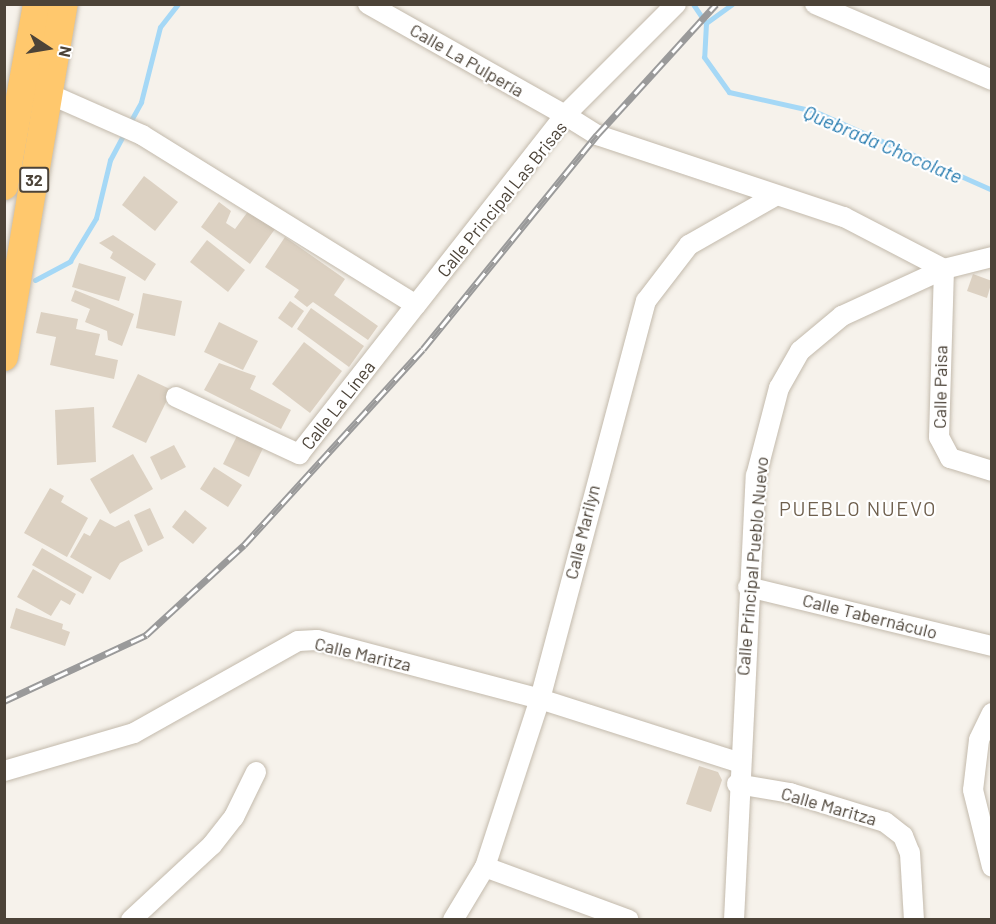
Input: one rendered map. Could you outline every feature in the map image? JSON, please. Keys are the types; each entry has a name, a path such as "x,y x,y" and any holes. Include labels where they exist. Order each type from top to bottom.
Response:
{"highway":[{"name":"32","path":"4,186 37,4"},
{"name":"32","path":"4,357 13,252 49,94 64,4"}],"street":[{"name":"Calle La Pulpería","path":"368,4 565,116"},
{"path":"815,4 992,80"},
{"path":"565,116 674,6"},
{"path":"49,94 111,119 142,135 416,305"},
{"name":"Calle Principal Las Brisas","path":"416,305 565,116 597,135 844,217 944,269"},
{"name":"Calle Marilyn","path":"453,920 485,867 540,699 630,344 646,301 689,245 776,196"},
{"path":"944,269 989,260"},
{"name":"Calle Paisa","path":"944,269 940,444 950,458 992,471"},
{"name":"Calle Principal Pueblo Nuevo","path":"734,920 737,784 748,587 765,430 779,388 800,351 842,316 944,269"},
{"name":"Calle La Línea","path":"176,397 300,454 416,305"},
{"name":"Calle Tabernáculo","path":"748,587 992,646"},
{"name":"Calle Maritza","path":"4,771 134,733 298,641 317,640 540,699 738,762"},
{"path":"992,713 979,740 973,790 992,867"},
{"path":"131,920 212,845 234,817 256,771"},
{"name":"Calle Maritza","path":"737,784 790,792 885,822 903,836 910,854 914,920"},
{"path":"485,867 629,920"}],"building":[{"path":"144,176 178,202 155,231 122,205"},
{"path":"219,202 231,211 226,223 235,229 249,210 275,229 250,264 201,227"},
{"path":"113,235 156,264 145,281 110,258 113,252 99,243"},
{"path":"285,237 345,279 334,295 378,326 368,340 313,302 307,307 294,297 299,290 265,267"},
{"path":"207,240 245,270 228,292 190,262"},
{"path":"79,263 126,277 119,301 72,287"},
{"path":"973,274 992,281 987,298 967,291"},
{"path":"75,290 134,314 122,346 108,340 107,331 85,322 90,309 71,301"},
{"path":"143,293 182,301 175,336 136,328"},
{"path":"290,301 304,311 292,328 278,318"},
{"path":"311,308 364,346 349,367 297,329"},
{"path":"41,312 78,319 76,329 100,334 95,355 118,360 114,379 50,365 56,337 36,333"},
{"path":"219,322 258,341 243,370 204,352"},
{"path":"304,342 342,371 310,413 272,384"},
{"path":"219,363 256,376 250,389 291,410 281,429 204,390"},
{"path":"138,374 172,390 146,443 112,427"},
{"path":"94,407 96,462 57,465 55,410"},
{"path":"241,428 267,440 249,477 223,464"},
{"path":"174,445 186,467 161,480 150,457"},
{"path":"133,454 153,489 110,514 90,479"},
{"path":"214,467 242,485 228,507 200,489"},
{"path":"50,488 64,496 61,502 88,518 67,557 24,533"},
{"path":"150,508 164,538 148,546 134,515"},
{"path":"185,510 207,528 193,544 172,527"},
{"path":"100,519 115,527 129,520 143,551 120,563 110,580 70,557 84,533 90,536"},
{"path":"42,548 92,577 83,594 32,565"},
{"path":"33,569 76,594 70,605 61,600 51,616 17,597"},
{"path":"16,608 63,624 62,629 70,632 65,646 10,628"},
{"path":"699,766 718,772 722,780 711,812 686,804"}],"waterway":[{"name":"Quebrada Chocolate","path":"129,124 141,102 160,27 178,4"},
{"name":"Quebrada Chocolate","path":"693,4 706,23 704,57 729,92 814,111 992,190"},
{"path":"706,23 732,4"},
{"name":"Quebrada Chocolate","path":"35,280 70,261 96,218 110,160 125,132"}],"railway":[{"path":"4,701 146,635 244,545 423,349 597,135 716,4"}],"district":[{"name":"PUEBLO NUEVO","path":"858,508"}]}
